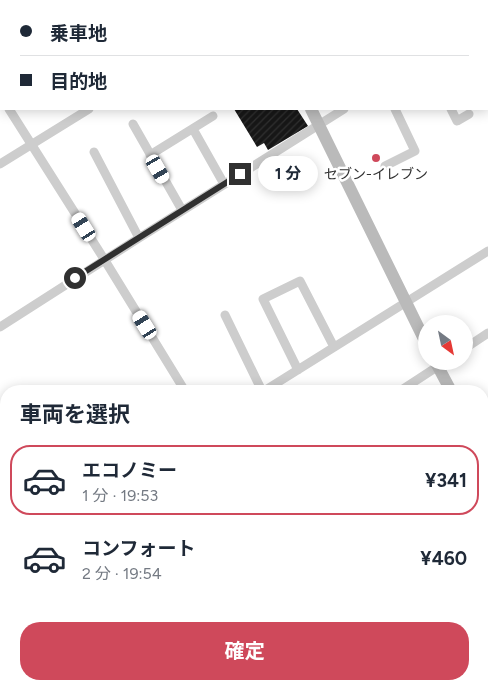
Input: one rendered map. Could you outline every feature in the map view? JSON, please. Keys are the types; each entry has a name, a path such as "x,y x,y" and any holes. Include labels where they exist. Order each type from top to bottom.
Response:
{"street":[{"path":"10,110 181,385"},
{"path":"0,164 87,110"},
{"path":"312,110 418,327"},
{"path":"0,327 104,259 342,110"},
{"path":"385,166 415,151 395,110"},
{"path":"452,110 457,121 469,114"},
{"path":"150,155 212,116"},
{"path":"133,124 182,210"},
{"path":"193,128 224,184"},
{"path":"94,152 139,238"},
{"path":"273,385 488,250"},
{"path":"298,370 263,299 300,281 334,347"},
{"path":"225,315 260,385"},
{"path":"473,343 488,333"},
{"path":"409,385 430,370"},
{"path":"442,370 448,385"}],"building":[{"path":"235,110 298,110 308,126 268,150 264,143 257,147"}],"place":[{"name":"セブン-イレブン","path":"376,158"}],"route":[{"path":"75,278 240,174"}]}
